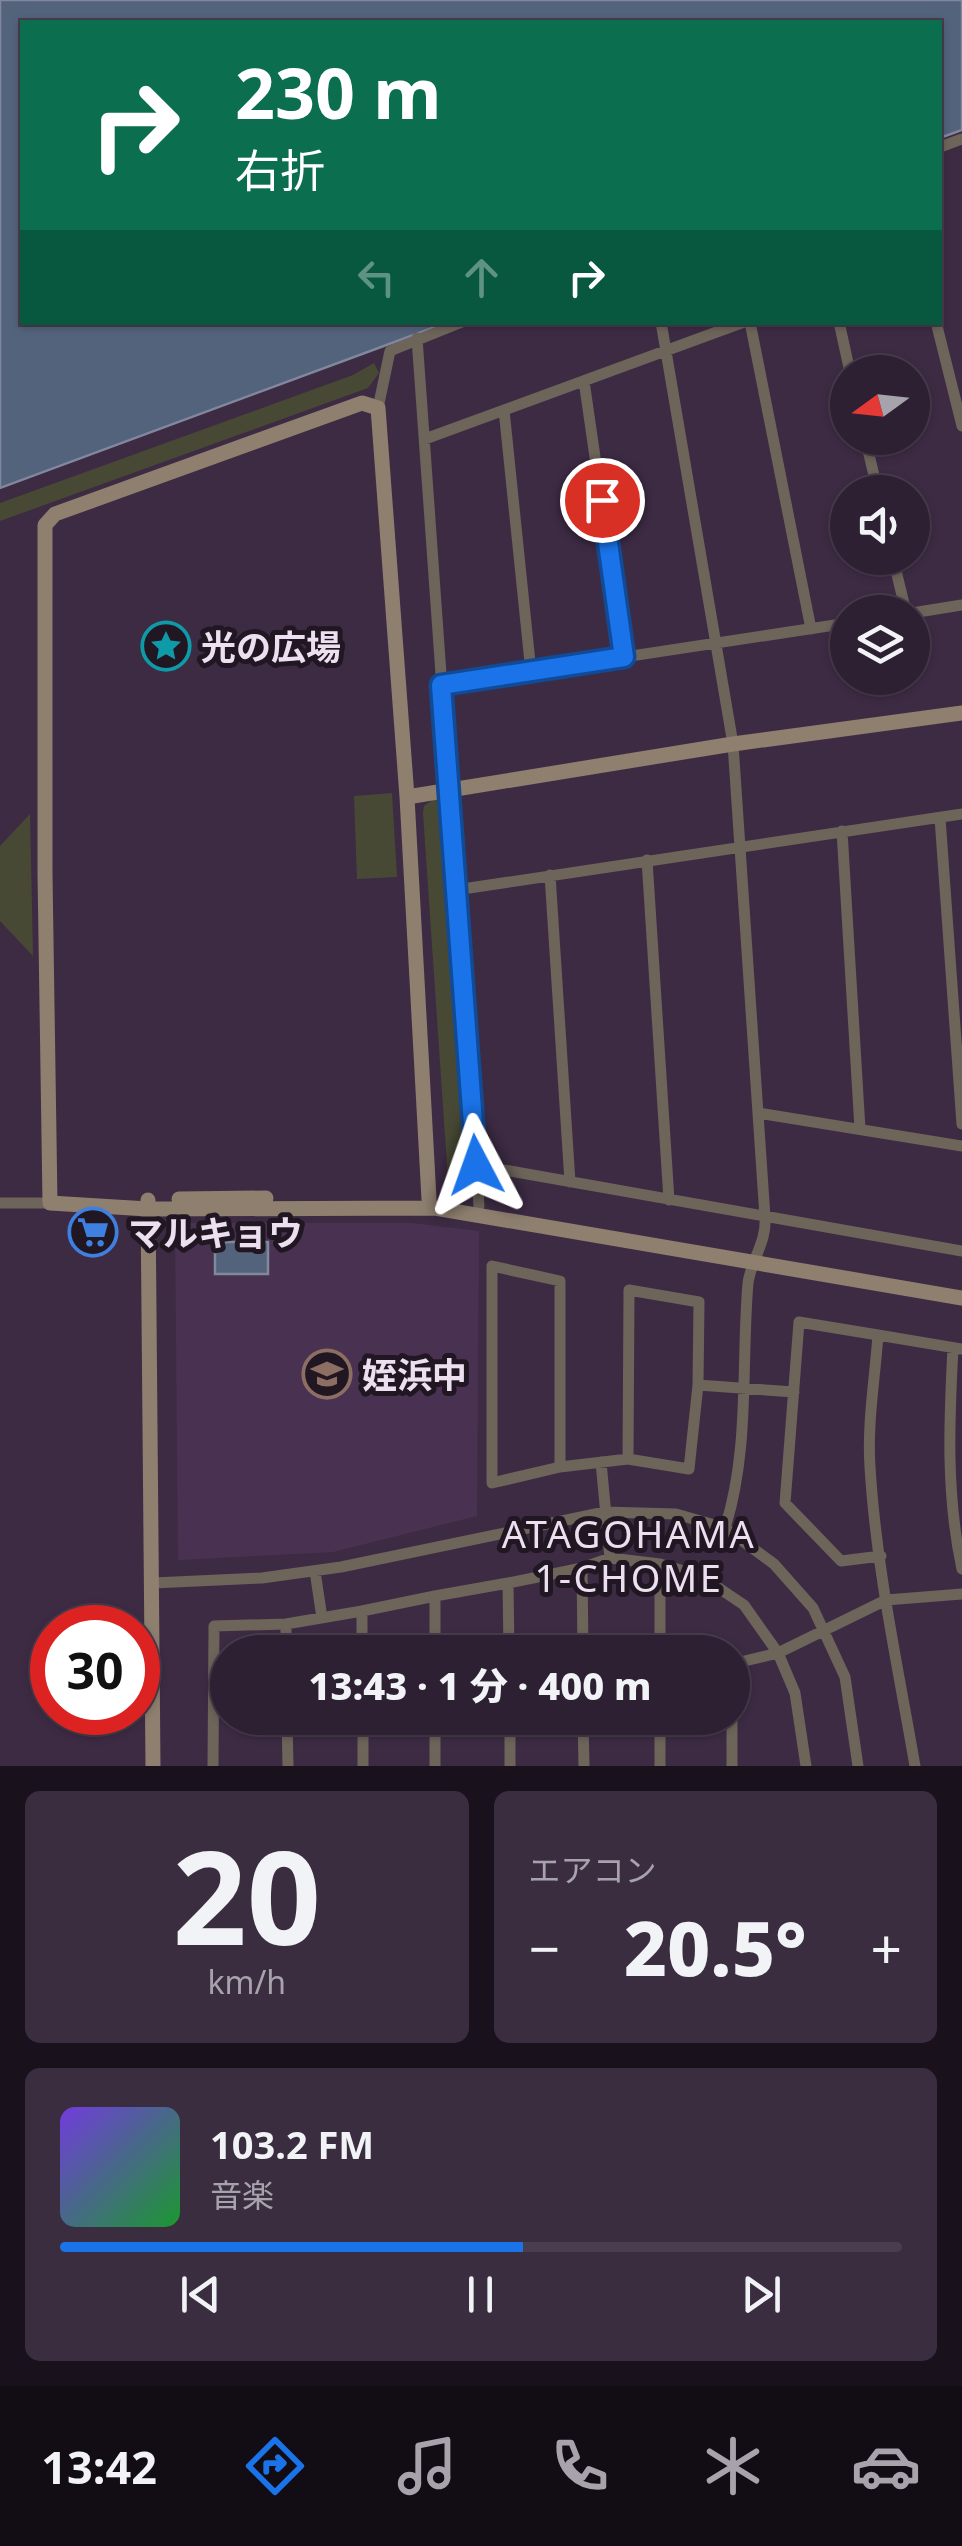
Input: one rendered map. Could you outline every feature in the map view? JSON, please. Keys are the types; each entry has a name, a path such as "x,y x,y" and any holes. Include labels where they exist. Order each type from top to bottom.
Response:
{"street":[{"path":"429,1199 407,797 378,408 390,351 454,325"},
{"path":"662,325 733,744 766,1233 748,1278 746,1388 734,1501 725,1528"},
{"path":"424,439 739,325"},
{"path":"748,325 811,628"},
{"path":"840,325 846,355"},
{"path":"937,325 962,426"},
{"path":"417,338 479,1206"},
{"path":"584,381 624,657"},
{"path":"50,1203 44,873 45,526 55,514 338,410 362,403 378,408"},
{"path":"504,410 531,672"},
{"path":"930,610 962,605"},
{"path":"441,685 830,625"},
{"path":"407,797 733,744 962,713"},
{"path":"456,890 962,814"},
{"path":"940,818 962,1124"},
{"path":"842,831 860,1129"},
{"path":"646,860 668,1200"},
{"path":"550,875 570,1182"},
{"path":"758,1113 962,1146"},
{"path":"476,1165 962,1251"},
{"path":"148,1204 429,1199 962,1298"},
{"path":"0,1203 435,1208 962,1289"},
{"path":"148,1204 153,1766"},
{"path":"560,1467 560,1281 492,1266 492,1483 560,1467 628,1459 689,1469 698,1385 699,1302 630,1290 628,1459"},
{"path":"881,1556 841,1562 785,1502 799,1322 958,1348 948,1445 952,1522 962,1569"},
{"path":"878,1335 870,1464 886,1600 915,1766"},
{"path":"698,1385 794,1392"},
{"path":"601,1462 610,1558"},
{"path":"153,1582 262,1578 316,1570 605,1512 676,1514 725,1528 774,1564 814,1608 845,1677 858,1766"},
{"path":"213,1766 214,1626 286,1624 322,1618 582,1568 610,1558 660,1564 700,1576 744,1605 778,1653 795,1693 806,1766"},
{"path":"660,1564 660,1635"},
{"path":"582,1568 583,1635"},
{"path":"316,1570 322,1618"},
{"path":"508,1583 509,1635"},
{"path":"750,1660 778,1653 886,1600 962,1594"},
{"path":"434,1596 434,1635"},
{"path":"362,1611 362,1635"},
{"path":"286,1624 286,1635"},
{"path":"287,1735 288,1766"},
{"path":"362,1735 363,1766"},
{"path":"435,1735 435,1766"},
{"path":"510,1735 510,1766"},
{"path":"583,1735 584,1766"},
{"path":"660,1735 660,1766"},
{"path":"732,1735 732,1766"}],"shaded area":[{"name":"姪浜中","path":"175,1223 411,1223 479,1231 477,1516 333,1552 178,1560"}],"green space":[{"path":"374,363 379,373 368,388 0,521 0,503 353,375"},
{"path":"392,793 397,877 357,879 354,796"},
{"path":"434,799 440,800 465,1182 456,1184 448,1180 423,813 424,806"},
{"path":"30,814 33,956 0,921 0,846"}],"water":[{"path":"0,0 962,0 962,130 942,137 942,20 20,20 20,325 441,325 0,488"},
{"path":"215,1242 268,1242 268,1274 215,1274"}],"place":[{"name":"光の広場","path":"166,646"},
{"name":"マルキョウ","path":"93,1232"},
{"name":"姪浜中","path":"327,1374"}],"district":[{"name":"ATAGOHAMA 1-CHOME","path":"629,1555"}],"route":[{"path":"476,1165 441,685 624,657 602,500"}]}
